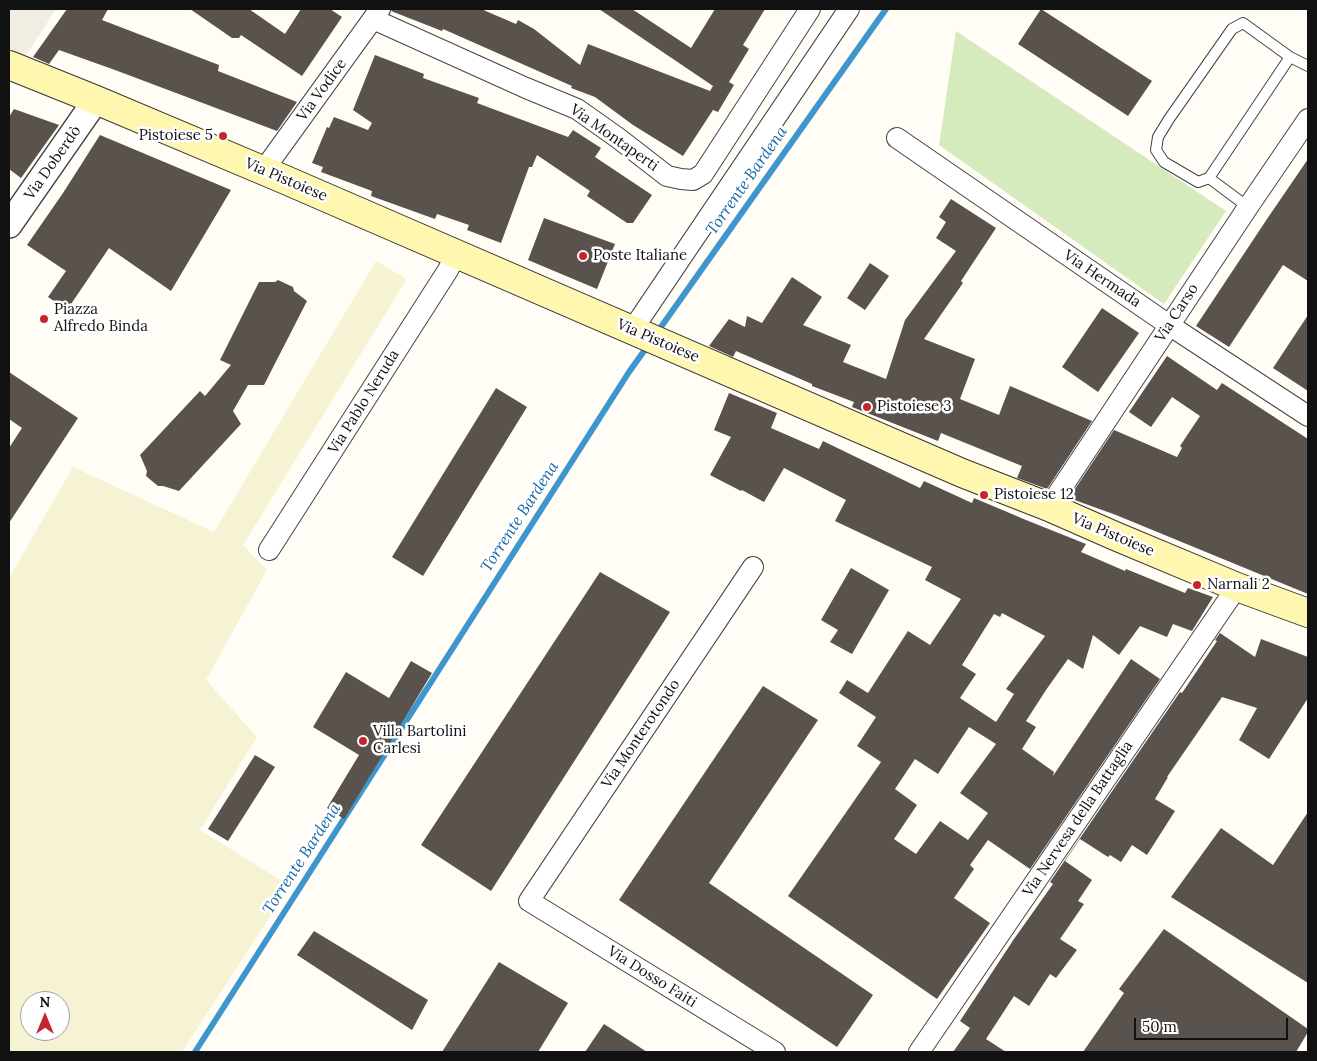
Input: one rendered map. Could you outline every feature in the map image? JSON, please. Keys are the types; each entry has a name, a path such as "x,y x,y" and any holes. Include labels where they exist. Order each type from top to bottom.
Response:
{"main road":[{"name":"Via Pistoiese","path":"9,65 263,170 962,473 1049,507 1237,587 1308,613"}],"street":[{"name":"Via Montaperti","path":"376,14 526,88 577,109 668,176 693,180 703,174 810,9"},
{"path":"637,332 639,320 849,9"},
{"name":"Via Vodice","path":"263,170 376,14"},
{"name":"Via Doberdò","path":"9,225 96,100"},
{"name":"Via Carso","path":"1049,507 1308,119"},
{"name":"Via Hermada","path":"897,138 1169,325 1308,416"},
{"name":"Via Pablo Neruda","path":"269,550 442,279 456,254"},
{"name":"Via Monterotondo","path":"529,901 753,567"},
{"name":"Via Nervesa della Battaglia","path":"919,1052 1237,587"},
{"name":"Via Dosso Faiti","path":"529,901 775,1052"}],"lane":[{"path":"1290,57 1209,178 1198,182 1164,162 1156,150 1158,137 1232,28 1243,23 1290,57 1308,66"},
{"path":"1209,178 1248,207"}],"shaded area":[{"path":"9,9 56,9 23,60 9,54"},
{"path":"376,261 407,279 243,545 267,570 206,680 257,737 200,830 290,886 182,1052 9,1052 9,578 73,467 214,532"}],"green space":[{"path":"956,31 1226,211 1164,304 939,145"}],"building":[{"path":"67,9 108,9 102,20 219,65 218,71 297,102 277,131 59,50 49,64 33,57"},
{"path":"190,9 249,9 285,34 301,9 330,9 342,17 302,76 241,35 239,38 232,38"},
{"path":"392,9 481,9 516,24 518,20 534,29 580,65 588,44 710,91 713,86 599,9 632,9 691,48 715,9 765,9 743,45 749,49 729,82 734,85 718,112 713,110 683,156 633,125 595,97 571,88 572,86 443,29 442,31 391,11"},
{"path":"1041,9 1152,81 1128,116 1018,44"},
{"path":"375,55 424,74 423,78 479,98 477,103 568,137 573,130 601,148 595,157 652,195 633,223 627,223 587,196 590,191 537,155 532,167 529,167 501,243 467,230 469,225 437,214 435,219 371,196 372,191 321,172 323,167 312,163 327,127 329,128 334,117 368,130 372,123 353,110"},
{"path":"14,109 59,125 21,178 9,169 9,117"},
{"path":"100,135 231,190 171,291 109,248 67,310 48,297 66,271 27,245"},
{"path":"1308,159 1308,281 1283,265 1229,347 1196,326"},
{"path":"951,199 996,228 961,281 963,283 924,339 975,359 960,399 999,415 1010,386 1092,421 1047,489 1017,478 1022,466 941,433 938,441 852,407 854,402 812,386 812,384 736,351 733,357 709,346 729,319 745,327 747,316 762,323 792,277 822,297 803,325 851,345 843,362 886,379 905,320 956,251 936,238 946,222 939,217"},
{"name":"Poste Italiane","path":"544,218 615,244 597,289 528,260"},
{"path":"870,263 889,276 865,310 847,298"},
{"path":"278,280 293,287 294,291 307,301 264,385 248,385 233,411 241,424 179,491 158,486 146,476 147,471 140,455 200,391 205,396 231,365 220,360 259,282 275,282"},
{"path":"1102,308 1139,333 1098,392 1062,367"},
{"path":"1308,315 1308,391 1273,368"},
{"path":"1167,356 1217,390 1222,383 1308,439 1308,594 1116,515 1069,498 1114,430 1177,457 1182,448 1180,446 1200,416 1172,397 1151,427 1129,412"},
{"path":"9,372 78,418 9,523 9,448 22,428 9,419"},
{"path":"496,388 527,407 423,576 392,557"},
{"path":"729,393 777,413 771,428 819,449 823,441 920,488 924,481 972,503 974,498 1086,544 1081,552 1125,571 1126,569 1185,593 1188,588 1213,597 1192,631 1173,624 1167,637 1140,626 1119,655 1093,635 1083,669 1068,659 1046,690 1026,721 1036,727 1022,749 1054,772 1053,776 1131,659 1160,679 1030,869 988,840 970,865 974,869 954,898 990,923 937,999 788,896 881,762 857,746 876,717 839,693 847,680 868,693 908,631 930,645 961,599 925,580 932,567 835,521 846,500 784,468 764,502 710,475 731,437 714,430","holes":["1002,613 1045,636 1006,689 1014,694 996,722 960,698 976,674 962,665 994,614 1000,617","969,727 996,744 960,793 988,813 968,840 940,821 916,854 894,839 917,805 895,789 915,759 938,774"]},
{"path":"851,568 889,590 852,654 830,642 838,630 821,620"},
{"path":"600,572 670,612 491,891 421,845"},
{"path":"1220,633 1255,657 1261,639 1308,657 1308,698 1269,759 1239,740 1257,708 1222,697 1167,777 1155,799 1175,811 1147,855 1132,845 1121,862 1110,855 1108,857 1080,839 1065,861 1092,880 1078,901 1084,904 1060,939 1077,950 1056,978 1050,974 1029,1006 1014,996 986,1039 1006,1052 953,1052 970,1028 960,1021 1053,884 1050,882 1180,692 1182,693 1217,641 1215,640"},
{"name":"Villa Bartolini Carlesi","path":"411,661 432,673 344,819 327,808 359,755 313,727 346,672 389,698"},
{"path":"763,686 818,720 709,883 873,995 837,1047 619,900"},
{"path":"255,755 275,767 228,841 208,829"},
{"path":"1308,812 1308,983 1171,897 1221,828 1273,865"},
{"path":"1164,929 1308,1029 1296,1052 1083,1052 1124,993 1119,989"},
{"path":"314,931 428,1000 412,1030 297,955"},
{"path":"499,962 568,1003 538,1052 442,1052"},
{"path":"604,1024 647,1052 585,1052"}],"waterway":[{"name":"Torrente Bardena","path":"656,334 886,9"},
{"name":"Torrente Bardena","path":"195,1052 629,372 649,344"}],"place":[{"name":"Pistoiese 5","path":"223,136"},
{"name":"Poste Italiane","path":"583,256"},
{"name":"Piazza Alfredo Binda","path":"44,319"},
{"name":"Pistoiese 3","path":"867,407"},
{"name":"Pistoiese 12","path":"984,495"},
{"name":"Narnali 2","path":"1197,585"},
{"name":"Villa Bartolini Carlesi","path":"363,741"}]}
